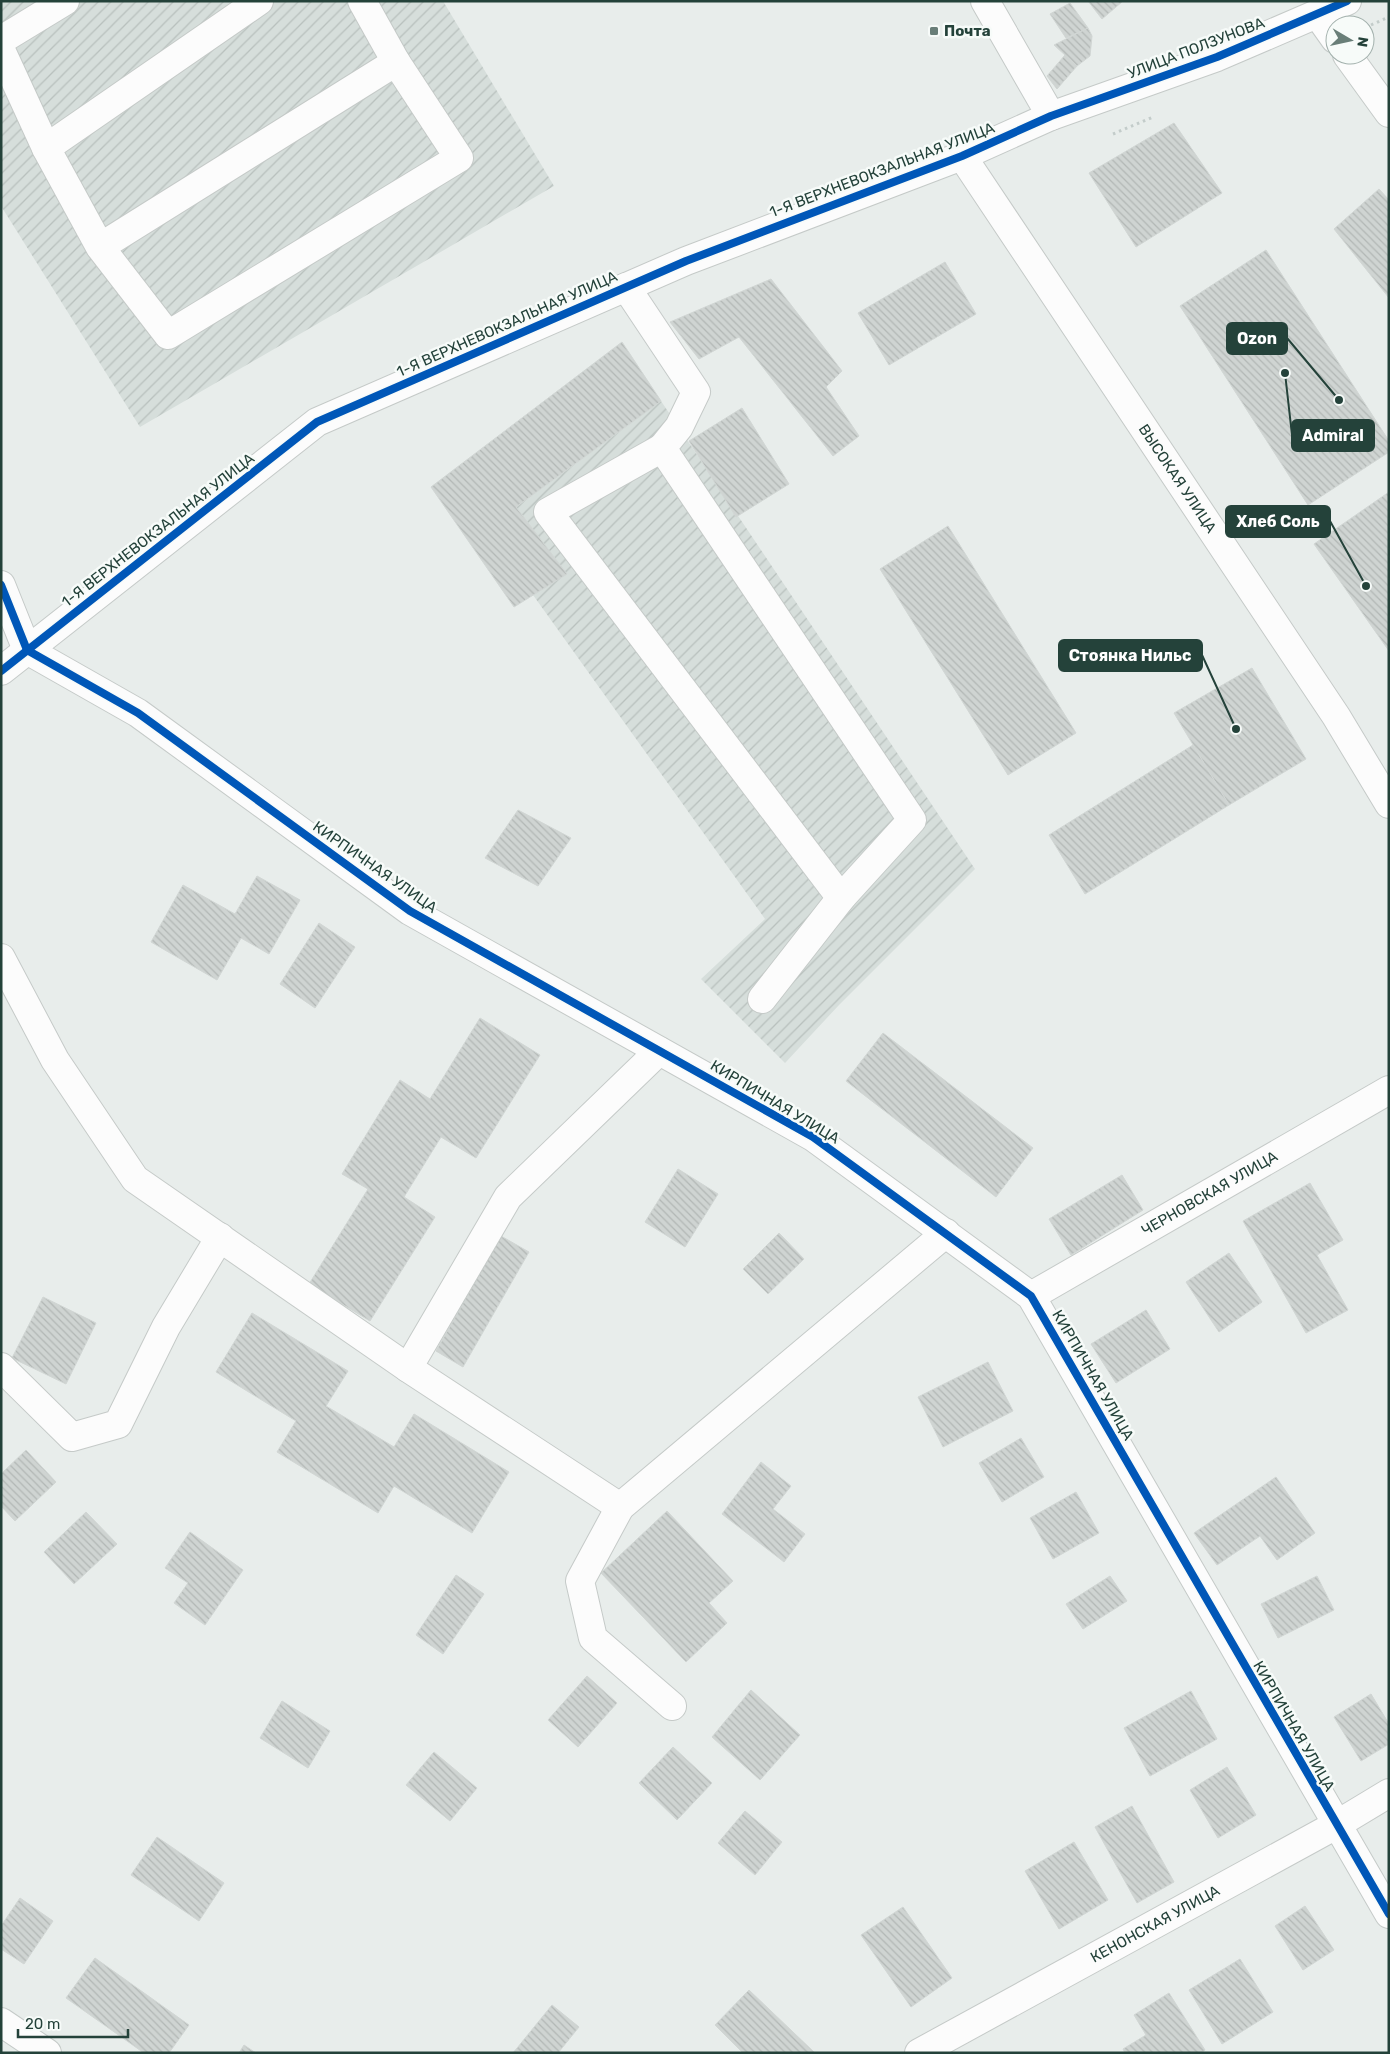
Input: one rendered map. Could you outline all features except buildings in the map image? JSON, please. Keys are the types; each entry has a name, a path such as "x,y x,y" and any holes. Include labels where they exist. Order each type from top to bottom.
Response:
{"street":[{"path":"1,40 65,1"},
{"path":"46,148 259,1"},
{"path":"1,50 46,148 100,247 168,335 459,158 396,62 362,1"},
{"path":"985,1 1051,116"},
{"name":"УЛИЦА ПОЛЗУНОВА","path":"1051,116 1217,57 1347,1"},
{"path":"1318,15 1325,25"},
{"path":"100,247 396,62"},
{"path":"1354,65 1389,113"},
{"name":"1-Я ВЕРХНЕВОКЗАЛЬНАЯ УЛИЦА","path":"1,671 316,422 686,261 962,156 1051,116"},
{"name":"ВЫСОКАЯ УЛИЦА","path":"962,156 1336,716 1389,804"},
{"path":"626,287 696,392 679,427 662,448 548,512 841,898"},
{"path":"662,448 912,820 841,898 762,999"},
{"path":"1,585 27,650"},
{"name":"КИРПИЧНАЯ УЛИЦА","path":"27,650 138,713 410,911 813,1138 1032,1296 1389,1914"},
{"path":"1,958 55,1060 135,1179 408,1368 620,1507"},
{"path":"408,1368 508,1197 659,1051"},
{"name":"ЧЕРНОВСКАЯ УЛИЦА","path":"1032,1296 1389,1090"},
{"path":"672,1706 593,1638 580,1581 620,1507 946,1233"},
{"path":"1,1367 72,1437 118,1424 166,1327 220,1237"},
{"name":"КЕНОНСКАЯ УЛИЦА","path":"919,2053 1336,1825 1389,1793"},
{"path":"1,2022 47,2053"}],"path":[{"path":"1375,23 1389,17"}],"shaded area":[{"path":"1,1 443,1 554,186 140,427 1,206"},
{"path":"661,401 975,869 839,1005 785,1063 701,979 765,919 533,595 566,574 516,507"}],"cycle path":[{"path":"1,671 317,422 686,261 962,156 1051,116 1217,57 1347,1"},
{"path":"1,585 27,650 138,713 410,911 813,1137 1031,1296 1389,1914"}],"place":[{"name":"Почта","path":"934,31"},
{"name":"Admiral","path":"1285,373"},
{"name":"Ozon","path":"1339,400"},
{"name":"Хлеб Соль","path":"1366,586"},
{"name":"Стоянка Нильс","path":"1236,729"}]}
